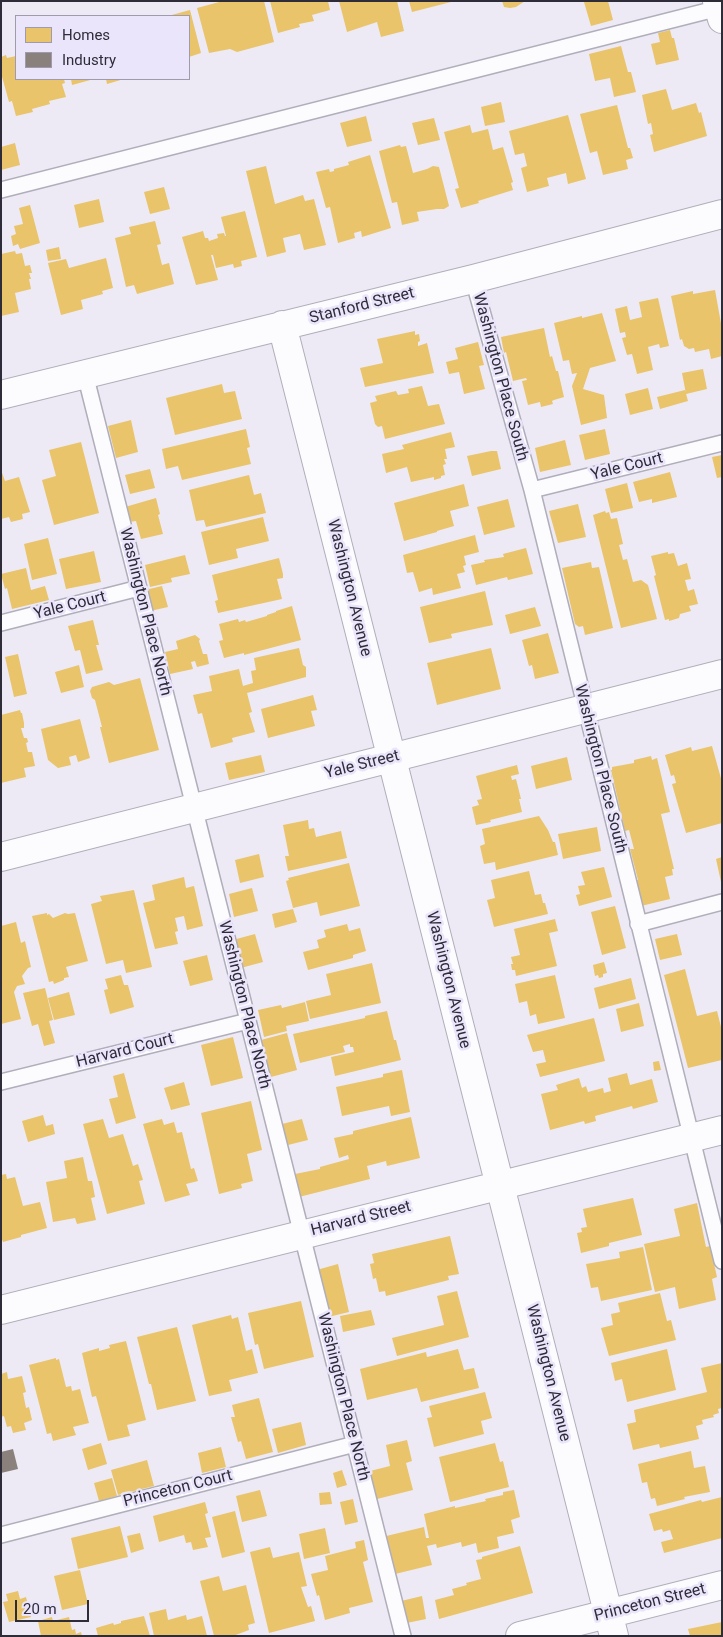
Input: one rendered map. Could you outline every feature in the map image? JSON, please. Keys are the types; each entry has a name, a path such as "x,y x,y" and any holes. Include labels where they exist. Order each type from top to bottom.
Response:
{"street":[{"name":"Stanford Street","path":"1,395 722,214"},
{"name":"Washington Avenue","path":"282,325 611,1625"},
{"name":"Yale Street","path":"1,857 722,674"},
{"name":"Harvard Street","path":"1,1310 722,1130"},
{"name":"Princeton Street","path":"520,1636 611,1625 722,1585"}],"lane":[{"path":"1,190 719,9"},
{"name":"Washington Place South","path":"473,278 532,490 722,1261"},
{"name":"Washington Place North","path":"85,374 404,1636"},
{"name":"Yale Court","path":"532,490 722,443"},
{"name":"Yale Court","path":"1,623 139,588"},
{"path":"638,924 722,902"},
{"name":"Harvard Court","path":"1,1082 248,1021"},
{"name":"Princeton Court","path":"1,1535 355,1444"}],"building: Homes":[{"path":"223,1 264,1 274,42 237,52 230,49 209,53 197,8"},
{"path":"270,1 328,1 330,10 312,15 314,21 299,24 300,27 278,33"},
{"path":"339,1 397,1 404,31 381,37 377,22 347,32"},
{"path":"409,1 451,1 451,2 412,12"},
{"path":"502,1 525,1 516,7 510,8 504,7"},
{"path":"608,1 613,20 591,26 584,2"},
{"path":"190,10 201,53 190,57 190,15 172,15"},
{"path":"670,30 672,38 674,38 679,60 656,65 651,44 660,42 658,33"},
{"path":"621,46 636,92 614,97 610,78 595,81 589,54"},
{"path":"6,55 7,58 15,56 15,80 64,80 65,83 62,84 66,97 49,101 50,104 32,109 33,112 16,116 12,101 9,102 1,73 1,57"},
{"path":"71,80 90,80 72,85"},
{"path":"106,80 121,80 107,84"},
{"path":"666,89 672,110 696,103 699,113 701,112 707,136 654,152 650,135 653,134 651,123 648,124 642,95"},
{"path":"501,102 505,122 485,126 481,107"},
{"path":"617,105 628,148 630,148 633,158 626,160 628,169 603,175 597,151 590,153 580,114"},
{"path":"568,115 586,179 568,184 566,173 547,178 549,186 527,192 521,168 527,166 524,153 515,155 509,131"},
{"path":"366,116 372,141 347,147 340,123"},
{"path":"434,118 440,140 418,145 412,123"},
{"path":"470,125 472,133 488,129 493,150 503,147 513,182 511,183 513,190 461,208 455,189 459,188 444,132"},
{"path":"15,143 20,165 1,170 1,147"},
{"path":"400,145 401,147 406,146 413,173 433,166 439,167 449,206 444,209 417,212 419,221 402,225 397,202 392,203 379,151"},
{"path":"370,155 391,228 362,237 361,231 354,233 355,238 338,243 330,207 326,208 316,172 329,169 330,172 334,171 334,169 349,165 348,162"},
{"path":"266,166 275,204 303,195 305,201 314,199 326,245 304,250 300,234 283,238 286,252 267,257 246,171"},
{"path":"164,187 170,209 150,214 144,192"},
{"path":"99,199 104,222 79,228 74,205"},
{"path":"30,205 40,243 20,249 18,244 13,246 11,236 16,234 14,226 23,224 19,208"},
{"path":"245,211 257,257 241,261 242,266 234,268 233,264 216,268 213,255 211,255 218,280 196,285 182,237 203,231 205,238 208,238 209,241 218,238 217,234 224,233 226,236 221,217"},
{"path":"155,221 161,244 157,245 162,265 169,263 174,284 137,294 134,285 126,287 115,238 131,234 129,227"},
{"path":"59,247 61,259 48,261 46,250"},
{"path":"15,251 16,254 22,253 25,266 30,265 32,273 29,273 31,289 15,293 19,312 1,316 1,254"},
{"path":"106,258 113,288 102,291 103,294 81,300 83,309 61,315 48,263 66,259 69,268"},
{"path":"715,290 722,329 722,356 711,359 709,349 695,352 694,348 689,349 684,346 682,339 680,340 671,296 693,291 693,294"},
{"path":"658,298 669,346 660,348 659,344 648,347 653,370 637,374 632,354 627,355 622,338 626,337 625,332 620,333 615,309 627,306 630,320 642,317 639,302"},
{"path":"602,313 616,361 590,368 583,389 604,395 607,418 581,425 572,386 577,373 572,374 569,360 563,361 554,323"},
{"path":"544,328 550,357 552,356 556,371 558,371 564,397 552,401 553,404 541,407 540,402 528,405 522,381 527,380 526,378 513,381 501,337"},
{"path":"415,331 415,335 419,334 420,341 418,346 427,343 434,373 365,387 360,368 383,363 377,339"},
{"path":"478,342 484,365 479,366 485,389 464,394 459,372 449,374 446,362 458,359 455,348"},
{"path":"703,369 707,389 686,394 682,373"},
{"path":"222,384 224,393 235,391 242,419 175,435 166,398"},
{"path":"422,386 428,406 439,404 445,424 385,439 382,426 378,427 375,424 370,403 377,401 375,396 396,391 398,395 409,393 408,389"},
{"path":"648,388 653,409 630,415 625,394"},
{"path":"685,390 688,401 660,409 657,397"},
{"path":"131,420 138,452 116,458 108,426"},
{"path":"246,429 250,447 247,448 251,464 182,480 178,466 166,469 162,449"},
{"path":"605,429 610,454 585,460 579,435"},
{"path":"451,432 455,447 445,449 447,459 444,459 446,464 443,465 445,475 441,476 441,478 434,480 434,477 411,482 407,467 386,473 382,454 404,449 402,445"},
{"path":"565,440 571,465 540,472 535,448"},
{"path":"81,442 99,513 54,525 42,480 56,476 49,450"},
{"path":"497,451 501,469 472,476 467,456"},
{"path":"722,455 722,477 717,478 712,457"},
{"path":"150,469 155,488 130,494 125,475"},
{"path":"1,470 5,481 19,477 30,512 22,514 23,519 11,522 9,517 1,519"},
{"path":"670,472 677,497 652,503 652,499 639,502 633,482"},
{"path":"249,475 254,495 261,493 266,513 206,527 204,520 196,521 189,490"},
{"path":"627,483 633,508 611,513 605,489"},
{"path":"464,484 469,506 450,511 454,526 404,541 394,503"},
{"path":"156,498 163,534 141,539 136,521 129,522 125,507"},
{"path":"508,499 515,527 484,535 477,507"},
{"path":"578,504 586,537 558,543 549,511"},
{"path":"605,511 606,513 609,512 611,519 617,518 623,544 619,545 623,560 627,559 633,582 641,580 648,585 657,619 621,628 593,515"},
{"path":"263,517 269,541 236,549 238,558 209,565 201,532"},
{"path":"475,535 479,552 464,556 466,565 463,566 465,572 457,574 461,588 433,595 432,588 419,592 413,572 407,573 403,555"},
{"path":"48,538 57,574 32,580 24,544"},
{"path":"526,548 533,574 508,580 507,577 476,585 471,565 485,562 484,560 504,557 503,554"},
{"path":"94,551 101,582 66,589 59,559"},
{"path":"668,552 668,554 674,553 678,566 687,563 691,579 685,580 688,591 694,589 698,604 689,606 691,611 680,614 679,618 669,621 669,619 665,620 651,556"},
{"path":"185,555 190,574 171,578 172,582 150,587 145,565"},
{"path":"279,558 283,578 277,579 282,599 218,613 215,601 218,600 212,575"},
{"path":"591,562 592,568 599,567 613,628 585,635 583,626 579,627 575,624 562,568"},
{"path":"26,568 31,590 45,586 49,600 12,609 7,588 5,589 1,574"},
{"path":"162,586 168,607 150,611 145,590"},
{"path":"485,591 493,625 451,634 452,638 429,643 420,607"},
{"path":"292,606 301,640 244,655 244,653 224,658 219,641 223,640 219,624 238,619 239,622 245,620 246,622"},
{"path":"535,607 541,626 510,634 505,615"},
{"path":"93,620 99,645 96,645 103,670 86,674 80,650 75,651 68,626"},
{"path":"548,633 559,673 535,679 532,665 529,666 522,640"},
{"path":"195,635 200,639 203,654 207,654 209,664 197,667 195,661 191,662 193,669 170,674 165,652 178,649 176,641"},
{"path":"299,648 303,665 306,667 306,677 247,693 252,712 249,713 255,732 232,738 233,742 211,748 202,713 198,714 193,695 212,691 209,676 239,669 243,686 253,683 251,671 256,670 254,658"},
{"path":"491,648 501,689 437,705 427,663"},
{"path":"18,654 27,694 14,697 5,657"},
{"path":"79,665 84,687 61,693 55,672"},
{"path":"140,678 159,750 109,763 95,700 92,698 90,691 92,687 109,682 114,685"},
{"path":"313,695 317,710 311,711 315,726 268,738 261,709"},
{"path":"20,710 24,723 24,728 21,728 24,738 27,738 28,752 32,752 35,766 24,768 26,777 1,783 1,715"},
{"path":"80,719 90,758 78,762 76,755 69,757 71,765 58,768 48,760 41,729"},
{"path":"712,746 722,782 722,823 686,833 672,784 676,783 674,775 671,776 665,755 691,747 692,751"},
{"path":"261,755 265,772 229,780 225,763"},
{"path":"651,756 652,760 657,758 670,812 661,814 674,869 672,869 673,875 665,877 670,899 641,906 635,880 638,880 630,849 634,849 629,830 625,831 611,770 612,767 634,763 634,760"},
{"path":"567,757 572,780 536,789 531,766"},
{"path":"517,765 519,774 511,776 512,780 516,779 522,812 476,825 472,807 479,805 477,800 482,799 476,776"},
{"path":"539,816 553,842 555,842 558,855 496,870 495,862 484,864 480,846 485,844 482,829"},
{"path":"308,820 309,829 314,828 316,837 341,831 347,858 288,871 285,856 289,856 283,825"},
{"path":"597,827 601,851 563,859 558,834"},
{"path":"259,854 264,877 240,883 235,860"},
{"path":"722,857 722,882 721,882 716,859"},
{"path":"349,863 360,906 320,916 317,902 293,908 286,881 289,880 288,878"},
{"path":"604,867 612,897 579,906 576,895 580,894 578,886 585,885 581,872"},
{"path":"529,871 535,895 541,894 548,914 494,927 487,900 495,898 491,880"},
{"path":"184,877 186,888 194,886 203,926 187,930 184,916 175,918 178,931 175,932 178,944 155,949 143,903 155,900 152,885"},
{"path":"252,888 258,911 234,917 229,894"},
{"path":"134,890 152,967 126,973 123,960 106,964 91,904 102,901 100,896"},
{"path":"615,906 626,948 602,955 591,912"},
{"path":"293,909 297,922 275,928 272,914"},
{"path":"47,913 47,915 49,914 53,918 65,913 75,913 88,961 66,967 69,977 54,984 53,981 49,982 32,916"},
{"path":"555,919 558,931 549,933 557,966 516,976 515,970 512,970 511,957 520,955 514,929"},
{"path":"16,922 21,943 25,941 31,967 22,976 25,984 17,986 14,992 21,1019 1,1024 1,926"},
{"path":"347,924 349,931 360,928 366,951 353,955 353,958 308,970 303,952 319,948 317,940 326,937 324,930"},
{"path":"255,934 263,962 237,969 229,941"},
{"path":"677,934 682,955 660,960 655,939"},
{"path":"207,955 213,980 190,986 183,961"},
{"path":"604,962 607,973 599,978 598,975 595,976 593,965"},
{"path":"372,963 381,1003 310,1019 306,1001 331,995 326,974"},
{"path":"685,969 697,1016 717,1011 722,1031 722,1060 688,1068 664,975"},
{"path":"121,975 124,985 128,985 134,1007 110,1014 104,990 108,989 105,979"},
{"path":"555,975 565,1018 538,1024 536,1014 530,1016 527,1001 519,1003 515,984"},
{"path":"631,978 636,999 599,1009 594,988"},
{"path":"45,988 53,1020 49,1021 55,1043 44,1046 38,1024 32,1026 23,993"},
{"path":"69,992 75,1015 54,1020 48,998"},
{"path":"305,1002 309,1021 286,1026 287,1031 264,1037 258,1010 281,1005 282,1008"},
{"path":"639,1003 644,1026 621,1032 616,1009"},
{"path":"387,1011 401,1060 335,1076 331,1057 354,1052 350,1044 343,1046 345,1052 300,1063 293,1034 365,1018 365,1016"},
{"path":"594,1018 605,1061 540,1077 536,1064 546,1062 543,1050 533,1052 527,1035"},
{"path":"287,1033 297,1070 271,1077 261,1040"},
{"path":"233,1037 243,1078 211,1086 201,1045"},
{"path":"659,1061 661,1070 654,1071 653,1062"},
{"path":"402,1070 410,1112 391,1116 389,1106 342,1116 336,1087 383,1077 383,1074"},
{"path":"124,1073 136,1118 116,1124 109,1099 118,1097 113,1076"},
{"path":"627,1073 630,1085 652,1079 658,1102 633,1109 632,1106 595,1116 596,1121 585,1124 584,1121 550,1130 541,1094 558,1090 556,1085 579,1078 582,1088 586,1086 588,1092 603,1088 604,1093 611,1091 608,1078"},
{"path":"184,1082 190,1105 171,1110 164,1088"},
{"path":"251,1101 262,1150 247,1154 253,1181 241,1184 242,1188 219,1194 201,1113"},
{"path":"43,1115 46,1126 53,1124 55,1134 28,1142 22,1121"},
{"path":"411,1117 420,1158 387,1166 386,1161 367,1166 370,1179 295,1198 290,1175 320,1169 320,1167 349,1159 348,1155 339,1158 334,1138 353,1134 353,1131"},
{"path":"103,1119 109,1138 123,1134 133,1166 138,1164 143,1180 139,1181 145,1204 107,1214 83,1124"},
{"path":"162,1119 164,1125 174,1122 177,1133 182,1132 191,1169 194,1168 198,1181 186,1184 190,1195 165,1202 143,1124"},
{"path":"302,1119 308,1140 288,1145 282,1124"},
{"path":"83,1157 88,1181 92,1181 95,1197 91,1198 96,1220 77,1224 75,1218 53,1222 46,1182 67,1178 64,1161"},
{"path":"6,1174 7,1179 15,1177 23,1206 40,1202 47,1228 3,1242 1,1237 1,1175"},
{"path":"633,1198 642,1235 609,1243 609,1246 581,1253 577,1233 582,1232 581,1228 587,1227 583,1209"},
{"path":"697,1203 706,1247 710,1246 717,1277 712,1279 716,1300 679,1309 675,1287 655,1292 644,1244 680,1236 674,1209"},
{"path":"450,1236 459,1274 448,1276 449,1280 386,1296 385,1291 379,1292 376,1278 373,1279 370,1264 374,1263 372,1254"},
{"path":"643,1247 652,1290 601,1301 598,1287 591,1288 586,1264 620,1258 619,1252"},
{"path":"338,1264 349,1312 324,1318 313,1271"},
{"path":"457,1291 469,1337 397,1356 392,1338 444,1325 437,1296"},
{"path":"660,1293 667,1321 671,1320 676,1340 609,1356 601,1328 613,1325 611,1314 620,1312 618,1303"},
{"path":"301,1301 314,1357 264,1369 258,1344 255,1345 248,1313"},
{"path":"371,1310 375,1325 343,1332 340,1316"},
{"path":"231,1315 232,1319 238,1317 246,1351 252,1349 258,1373 229,1380 232,1391 209,1396 192,1325"},
{"path":"177,1327 196,1401 157,1410 137,1337"},
{"path":"126,1341 146,1420 127,1425 130,1436 108,1441 96,1396 92,1397 82,1353 99,1348 99,1351 110,1348 109,1345"},
{"path":"458,1349 464,1370 474,1368 479,1388 421,1402 417,1388 367,1400 360,1369 426,1352 427,1357"},
{"path":"667,1349 676,1390 627,1402 622,1379 615,1381 611,1363"},
{"path":"56,1358 56,1360 59,1359 66,1387 71,1386 72,1391 80,1389 89,1423 73,1427 76,1435 53,1441 51,1433 47,1434 29,1365"},
{"path":"722,1363 722,1408 718,1409 719,1413 713,1415 714,1417 702,1420 703,1424 696,1426 699,1439 660,1448 659,1444 633,1450 627,1424 636,1422 634,1410 707,1392 701,1368"},
{"path":"7,1372 8,1379 22,1376 26,1392 23,1393 26,1408 29,1407 32,1420 24,1423 26,1430 13,1433 11,1426 7,1427 4,1416 1,1417 1,1374"},
{"path":"485,1392 492,1418 481,1421 484,1434 434,1447 427,1418 432,1417 429,1406"},
{"path":"259,1398 273,1452 246,1459 241,1441 238,1442 231,1417 235,1417 232,1405"},
{"path":"301,1422 306,1445 278,1453 272,1429"},
{"path":"407,1440 412,1461 406,1463 413,1490 373,1500 366,1472 390,1466 386,1445"},
{"path":"101,1443 107,1464 88,1470 82,1449"},
{"path":"495,1443 500,1462 503,1461 509,1487 450,1502 439,1457"},
{"path":"221,1447 226,1467 202,1473 198,1453"},
{"path":"691,1451 694,1468 705,1466 710,1492 684,1497 685,1499 657,1506 655,1498 651,1499 647,1482 642,1483 638,1464"},
{"path":"147,1460 154,1486 118,1495 111,1470"},
{"path":"342,1470 347,1485 337,1488 333,1473"},
{"path":"112,1478 117,1496 99,1501 94,1483"},
{"path":"260,1490 267,1516 242,1522 236,1496"},
{"path":"514,1490 520,1517 511,1520 514,1533 497,1537 499,1548 478,1553 476,1543 462,1547 461,1542 437,1548 436,1544 427,1546 432,1565 391,1575 382,1537 424,1527 426,1538 429,1538 424,1514 486,1501 485,1499 503,1495 503,1492"},
{"path":"330,1492 332,1504 320,1505 319,1493"},
{"path":"722,1497 722,1538 664,1553 661,1542 673,1539 670,1530 663,1532 662,1529 654,1531 649,1514 701,1500 702,1502"},
{"path":"353,1499 358,1522 345,1525 340,1502"},
{"path":"205,1502 208,1513 205,1514 211,1537 205,1538 208,1547 193,1550 191,1542 186,1543 184,1535 159,1542 153,1516"},
{"path":"235,1511 245,1552 222,1558 212,1517"},
{"path":"120,1526 128,1557 78,1569 71,1538"},
{"path":"325,1528 330,1553 304,1559 299,1534"},
{"path":"140,1533 144,1549 131,1553 127,1536"},
{"path":"364,1540 368,1560 363,1562 373,1602 349,1608 350,1613 325,1620 319,1595 317,1596 311,1574 328,1570 325,1556 356,1548 355,1542"},
{"path":"520,1546 533,1593 439,1619 435,1600 454,1595 452,1589 481,1579 476,1560"},
{"path":"270,1547 273,1558 299,1552 307,1586 301,1587 308,1607 311,1606 315,1621 269,1633 250,1552"},
{"path":"80,1570 88,1604 62,1610 54,1576"},
{"path":"219,1576 223,1591 246,1585 255,1623 248,1625 249,1630 233,1636 214,1636 200,1581"},
{"path":"18,1591 20,1599 26,1597 31,1617 9,1622 3,1602 8,1601 6,1594"},
{"path":"422,1596 426,1619 402,1624 397,1602"},
{"path":"166,1609 168,1620 186,1615 187,1620 202,1616 207,1636 154,1636 149,1613"},
{"path":"144,1616 150,1636 98,1636 96,1628"},
{"path":"52,1617 53,1621 69,1617 72,1630 75,1629 76,1634 81,1632 82,1636 41,1636 38,1621"},
{"path":"722,1622 722,1636 690,1636 688,1629"}],"building: Industry":[{"path":"13,1449 18,1469 1,1473 1,1452"}]}
